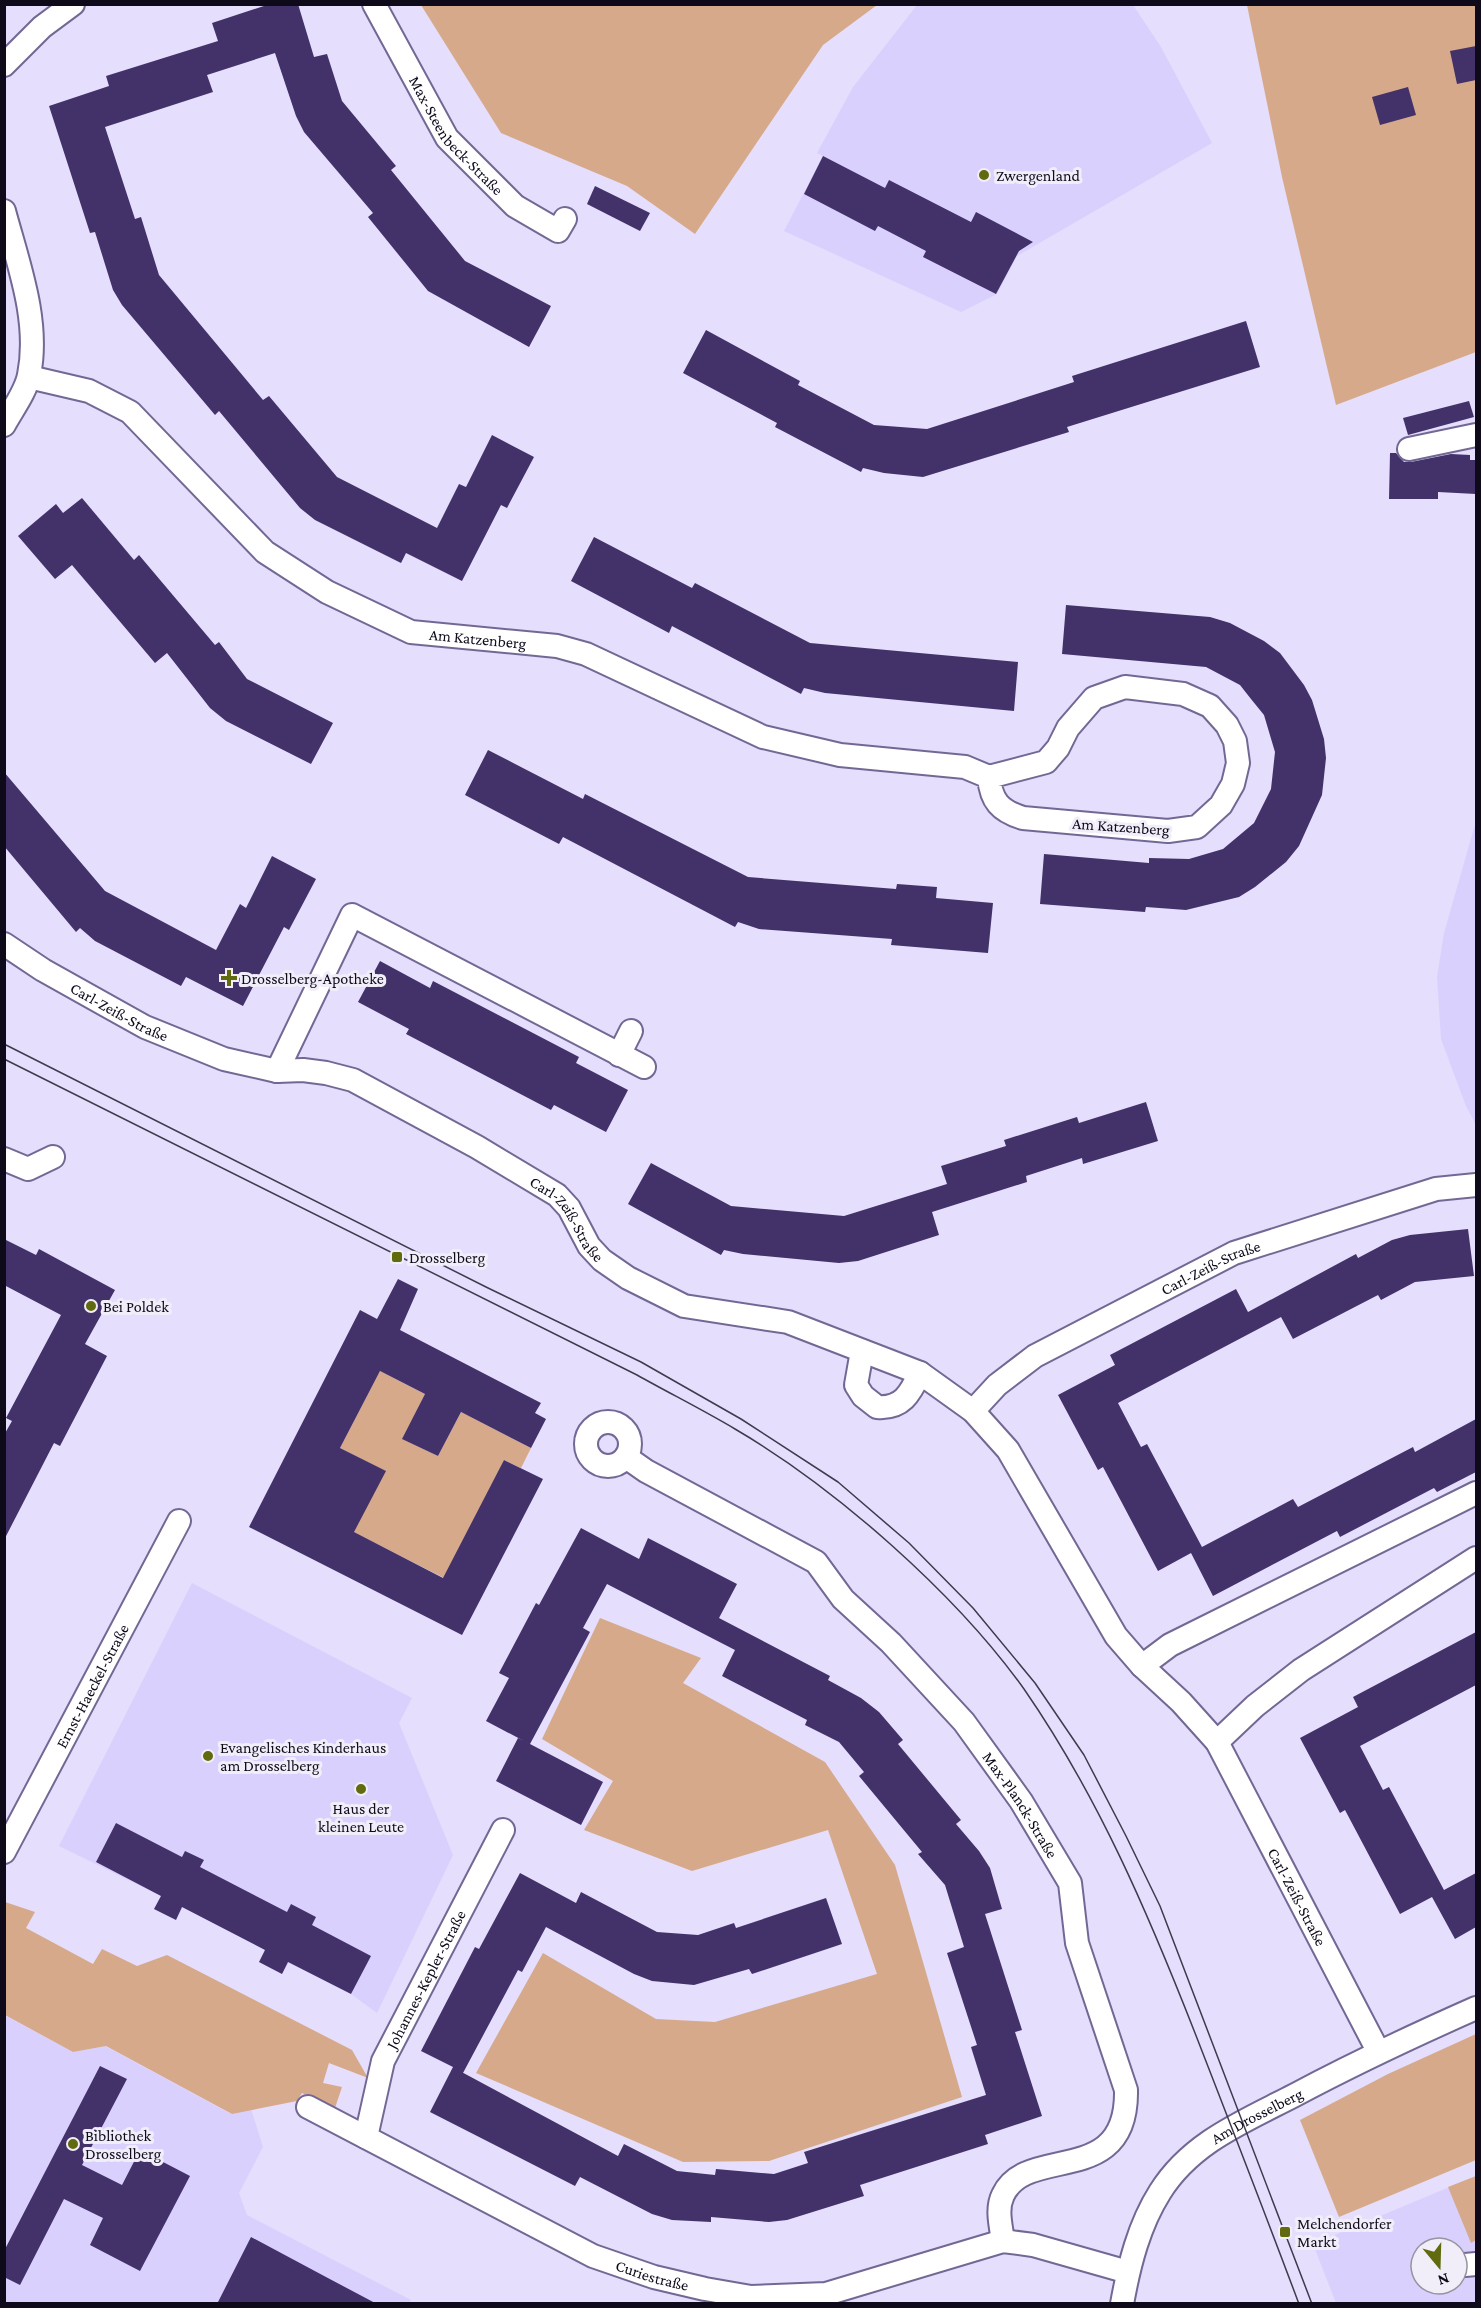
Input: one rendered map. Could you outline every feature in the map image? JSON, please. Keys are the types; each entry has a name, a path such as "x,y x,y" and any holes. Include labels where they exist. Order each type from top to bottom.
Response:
{"street":[{"path":"4,65 42,27 73,4"},
{"name":"Max-Steenbeck-Straße","path":"374,4 447,138 515,206 558,231 565,219"},
{"path":"4,211 28,303 31,338 29,377 4,425"},
{"name":"Am Katzenberg","path":"29,377 88,391 130,412 265,552 327,592 392,624 428,635 557,646 586,654 763,737 840,755 965,768 989,777 1046,762 1059,748 1068,728 1094,698 1125,687 1183,694 1210,706 1227,725 1235,741 1238,763 1233,784 1221,805 1197,827 1168,831 1023,818 1010,814 998,806 991,795 989,777"},
{"path":"1409,449 1476,435"},
{"path":"277,1071 352,915 644,1067"},
{"name":"Carl-Zeiß-Straße","path":"4,944 43,970 145,1027 224,1059 277,1071 303,1070 353,1080 477,1147 557,1195 569,1208 589,1246 602,1260 628,1278 684,1306 788,1322 920,1373 973,1411 1008,1450 1116,1636 1142,1666 1181,1702 1217,1742 1378,2051"},
{"path":"619,1055 631,1031"},
{"path":"4,1159 28,1169 53,1157"},
{"name":"Carl-Zeiß-Straße","path":"973,1411 997,1385 1035,1356 1234,1253 1436,1189 1476,1185"},
{"path":"862,1352 856,1384 863,1396 877,1407 892,1406 903,1402 920,1373"},
{"name":"Max-Planck-Straße","path":"626,1457 646,1471 816,1562 843,1599 891,1643 964,1722 1021,1801 1070,1883 1077,1943 1126,2090 1126,2112 1122,2128 1111,2143 1090,2155 1028,2174 1009,2185 1002,2197 999,2216 1003,2241"},
{"path":"1142,1666 1170,1645 1403,1528 1476,1494"},
{"name":"Ernst-Haeckel-Straße","path":"4,1852 179,1521"},
{"path":"1217,1742 1255,1706 1301,1670 1476,1558"},
{"name":"Johannes-Kepler-Straße","path":"366,2137 383,2061 503,1830"},
{"name":"Am Drosselberg","path":"1122,2304 1128,2272 1148,2216 1161,2191 1194,2152 1232,2126 1378,2051 1476,2008"},
{"name":"Curiestraße","path":"308,2107 593,2256 654,2277 751,2297 784,2298 826,2294 1003,2241 1033,2245 1128,2272"}],"shaded area":[{"path":"421,5 877,5 823,45 695,234 627,186 501,133"},
{"name":"Zwergenland","path":"917,5 1133,5 1161,47 1212,143 1017,256 997,294 961,312 784,231 823,156 817,153 853,87"},
{"path":"1247,5 1476,5 1476,352 1336,405 1282,177"},
{"path":"1476,821 1476,1125 1466,1106 1441,1039 1437,977 1444,933"},
{"path":"380,1371 425,1394 403,1439 438,1456 461,1412 531,1448 521,1468 504,1460 448,1580 308,1509 385,1471 340,1448"},
{"path":"192,1583 412,1698 399,1723 453,1855 377,2013 351,1994 289,1962 282,1974 259,1962 265,1950 183,1907 176,1920 154,1909 161,1896 59,1846"},
{"path":"600,1618 701,1658 683,1683 825,1762 895,1865 962,2097 769,2161 683,2162 476,2073 543,1953 656,2019 715,2022 877,1974 828,1830 692,1871 584,1830 613,1781 542,1739"},
{"path":"5,1902 35,1912 26,1928 93,1964 102,1949 137,1966 167,1955 352,2050 368,2078 329,2063 323,2083 342,2087 335,2108 302,2093 297,2101 232,2114 106,2046 73,2052 5,2015"},
{"path":"4,2015 73,2052 105,2046 231,2114 251,2109 263,2147 239,2193 247,2215 411,2300 409,2303 5,2303"},
{"path":"1476,2034 1476,2160 1339,2217 1300,2120 1388,2074"},
{"path":"1476,2176 1476,2303 1336,2303 1313,2244"},
{"path":"1476,2176 1476,2240 1471,2243 1469,2236 1448,2187"}],"building":[{"path":"270,4 298,4 314,57 327,54 342,101 396,166 391,170 465,261 551,306 529,347 428,291 368,217 373,213 304,132 296,116 275,53 207,75 213,92 105,127 135,219 141,217 159,275 263,400 269,396 337,477 437,528 459,484 466,487 492,435 534,457 507,508 501,505 462,581 406,553 401,563 315,520 300,508 219,411 215,415 122,305 113,290 95,232 90,233 49,106 109,86 106,76 218,41 212,23"},
{"path":"1476,46 1476,80 1457,84 1450,51"},
{"path":"1408,87 1416,115 1380,125 1372,97"},
{"path":"823,156 885,188 889,180 971,222 976,212 1033,242 1019,251 996,294 923,257 926,251 878,226 875,231 804,194"},
{"path":"595,186 650,213 640,231 587,204"},
{"path":"1246,321 1260,367 1067,427 1069,432 923,477 884,473 863,468 861,472 775,427 777,423 683,373 706,330 800,381 798,385 874,425 927,429 1074,382 1072,376"},
{"path":"1469,401 1474,417 1408,435 1403,418"},
{"path":"1390,453 1396,453 1404,462 1451,454 1470,455 1470,460 1476,460 1476,494 1438,492 1438,499 1389,499"},
{"path":"82,498 134,560 139,555 215,645 219,642 247,679 333,723 311,764 226,721 210,708 167,653 155,663 72,565 55,579 18,536 56,504 63,513"},
{"path":"594,537 692,588 695,583 810,643 1018,662 1014,711 825,693 804,688 801,694 672,626 669,633 571,581"},
{"path":"1066,605 1210,617 1230,623 1264,641 1280,653 1304,685 1312,700 1324,739 1326,758 1322,795 1299,846 1286,862 1255,887 1239,897 1186,910 1146,907 1145,912 1040,904 1044,854 1149,863 1149,858 1189,859 1223,849 1254,823 1271,789 1275,752 1264,715 1240,685 1206,667 1062,654"},
{"path":"488,750 583,799 585,794 748,877 896,889 897,884 937,887 936,898 993,903 988,953 891,945 892,939 759,929 738,922 735,927 563,837 559,844 465,795"},
{"path":"4,772 105,891 216,950 240,904 246,908 272,856 316,879 289,930 284,927 243,1006 186,977 181,986 95,941 80,928 76,932 4,846"},
{"path":"380,961 430,988 433,981 579,1057 576,1063 628,1090 606,1132 554,1105 551,1110 406,1034 409,1029 358,1002"},
{"path":"1146,1102 1158,1141 1083,1164 1082,1158 1026,1176 1027,1182 932,1212 939,1235 858,1261 839,1263 743,1254 724,1250 721,1255 628,1204 651,1163 731,1206 844,1216 947,1184 941,1166 1006,1146 1004,1140 1077,1117 1079,1123"},
{"path":"1468,1229 1474,1276 1415,1282 1381,1300 1378,1295 1293,1339 1281,1317 1118,1403 1141,1447 1147,1444 1202,1547 1293,1499 1298,1507 1413,1447 1415,1452 1476,1419 1476,1472 1437,1492 1434,1488 1340,1537 1337,1531 1213,1596 1191,1553 1158,1571 1103,1467 1098,1470 1058,1395 1115,1365 1110,1355 1236,1289 1248,1312 1356,1254 1358,1258 1392,1240 1410,1235"},
{"path":"4,1239 36,1255 39,1249 115,1290 85,1344 107,1356 60,1446 54,1443 4,1540 4,1435 12,1421 6,1418 61,1315 4,1285"},
{"path":"398,1279 418,1289 400,1330 541,1403 535,1413 546,1419 531,1448 461,1412 438,1456 402,1439 425,1394 380,1371 340,1448 386,1471 354,1532 443,1578 504,1460 543,1479 462,1635 249,1527 360,1310 377,1319"},
{"path":"581,1528 639,1559 648,1538 737,1584 719,1618 830,1676 828,1680 861,1698 879,1712 903,1740 898,1744 961,1820 956,1824 990,1868 1002,1909 985,1914 1022,2030 1015,2032 1042,2116 985,2135 988,2144 860,2185 864,2196 787,2220 769,2222 711,2217 711,2222 672,2220 652,2214 580,2177 575,2186 430,2112 453,2067 421,2051 475,1947 479,1949 520,1873 576,1903 581,1892 657,1932 698,1935 734,1923 736,1928 826,1898 842,1944 752,1974 749,1969 694,1985 652,1981 634,1974 546,1927 522,1972 518,1970 463,2073 618,2156 624,2144 677,2171 715,2175 716,2169 774,2174 808,2163 804,2152 986,2095 971,2047 977,2045 947,1953 964,1947 945,1885 918,1854 922,1852 859,1776 864,1772 839,1742 805,1725 807,1720 722,1676 735,1650 607,1584 583,1628 590,1632 530,1744 603,1782 581,1825 496,1781 518,1738 524,1741 486,1721 509,1678 499,1673 536,1603 539,1605"},
{"path":"1476,1632 1476,1685 1360,1746 1383,1790 1389,1787 1444,1890 1476,1873 1476,1927 1455,1939 1432,1897 1400,1914 1345,1810 1340,1813 1300,1738 1358,1707 1353,1697"},
{"path":"116,1823 182,1857 185,1851 204,1860 200,1867 287,1912 291,1904 316,1917 312,1925 371,1956 351,1994 288,1962 282,1974 259,1962 265,1950 182,1907 176,1920 154,1909 161,1896 96,1862"},
{"path":"100,2066 127,2079 82,2165 122,2185 140,2150 190,2176 140,2271 90,2245 103,2218 64,2199 20,2285 4,2277 4,2251"},
{"path":"251,2237 326,2277 377,2304 217,2304"}],"tram line":[{"path":"4,1044 486,1287 641,1362 741,1419 838,1482 909,1543 973,1608 1035,1683 1084,1755 1160,1906 1312,2304"},
{"path":"4,1059 637,1375 723,1422 774,1453 813,1481 853,1512 929,1581 996,1653 1024,1689 1051,1730 1098,1813 1140,1900 1177,1988 1299,2304"}],"place":[{"name":"Zwergenland","path":"984,175"},
{"name":"Drosselberg-Apotheke","path":"229,978"},
{"name":"Drosselberg","path":"397,1257"},
{"name":"Bei Poldek","path":"91,1306"},
{"name":"Evangelisches Kinderhaus am Drosselberg","path":"208,1756"},
{"name":"Haus der kleinen Leute","path":"361,1789"},
{"name":"Bibliothek Drosselberg","path":"73,2144"},
{"name":"Melchendorfer Markt","path":"1285,2232"}]}
